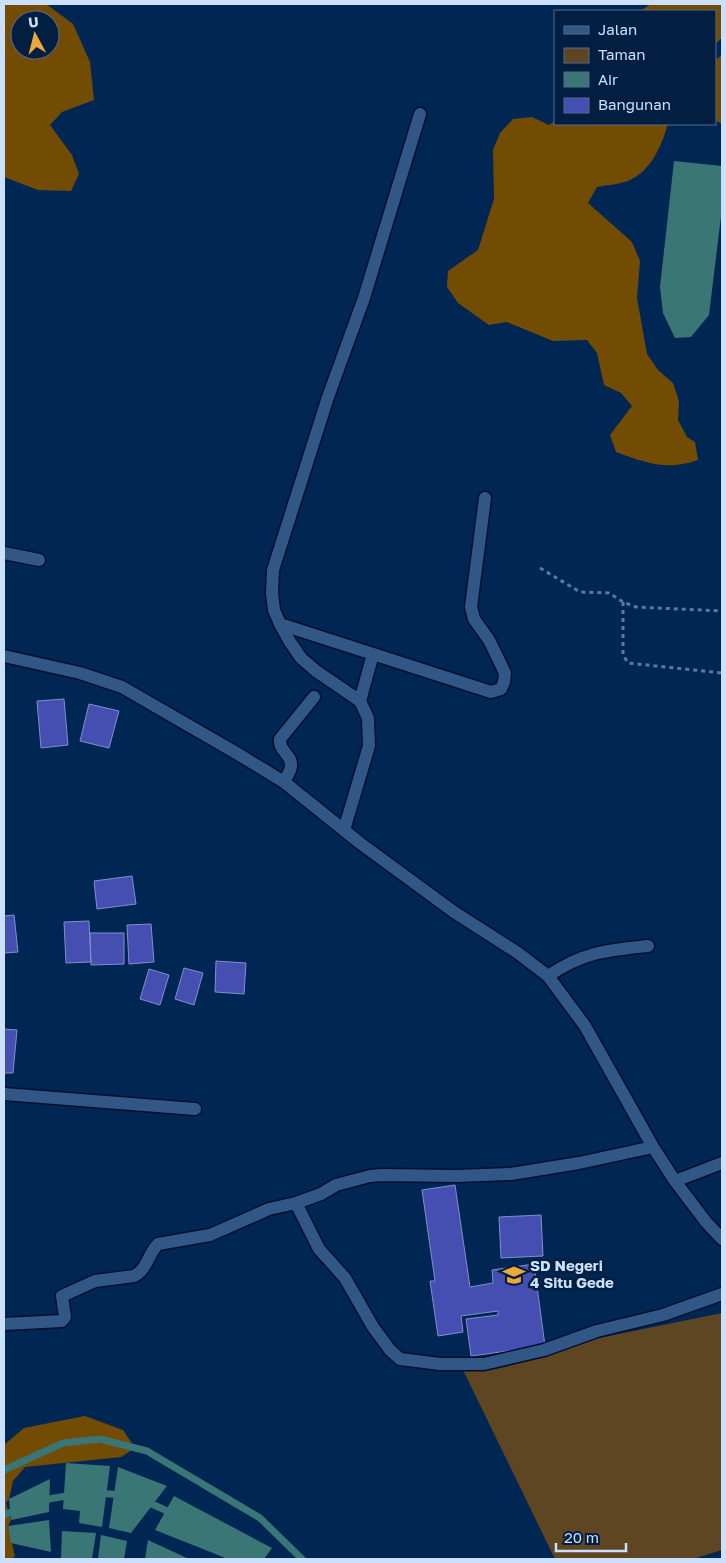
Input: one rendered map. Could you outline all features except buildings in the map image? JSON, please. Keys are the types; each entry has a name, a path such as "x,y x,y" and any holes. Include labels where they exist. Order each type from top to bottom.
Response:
{"street":[{"path":"344,830 369,746 368,718 360,701 316,671 301,658 280,624 274,610 272,593 273,570 328,397 364,298 420,114"},
{"path":"280,624 490,692 501,689 505,673 489,640 474,619 471,607 485,498"},
{"path":"4,553 38,560"},
{"path":"360,701 373,654"},
{"path":"4,656 80,673 122,687 284,782 344,830 454,912 518,953 548,976 584,1026 675,1181 706,1222 722,1239"},
{"path":"284,782 291,763 280,745 280,739 314,697"},
{"path":"548,976 564,965 599,951 648,946"},
{"path":"4,1094 195,1109"},
{"path":"4,1324 62,1321 64,1317 62,1296 95,1281 138,1274 143,1270 158,1244 210,1235 269,1209 296,1203 321,1194 336,1185 370,1176 511,1174 579,1164 654,1147"},
{"path":"675,1181 722,1163"},
{"path":"296,1203 319,1249 345,1278 373,1327 390,1350 400,1359 440,1364 484,1364 544,1350 596,1331 663,1315 722,1294"}],"path":[{"path":"540,568 580,592 609,594 636,607 722,611"},
{"path":"623,602 623,655 628,662 722,673"}],"green space":[{"path":"722,1313 722,1550 693,1559 555,1559 461,1366"}],"shaded area":[{"path":"4,4 46,4 54,10 10,10 10,60 60,60 60,14 73,24 90,62 94,100 62,112 50,125 72,155 79,174 71,191 38,190 4,177"},
{"path":"651,4 722,4 722,38 716,43 716,10 642,10"},
{"path":"722,55 722,124 716,121 716,59"},
{"path":"532,117 549,125 554,122 554,125 668,125 663,140 651,162 639,175 628,181 597,187 588,203 632,242 640,261 637,298 647,354 658,370 673,383 679,401 678,420 687,437 695,442 698,460 676,465 666,465 647,462 616,452 610,435 632,406 621,393 604,385 597,353 587,340 553,341 507,322 489,325 458,303 447,287 448,271 478,250 494,199 493,150 500,133 513,119"},
{"path":"85,1416 123,1430 135,1448 121,1457 25,1467 13,1481 9,1499 6,1503 11,1520 8,1526 15,1556 12,1559 4,1559 4,1445 24,1428"}],"water":[{"path":"674,161 722,166 722,208 709,315 691,337 675,338 663,313 660,287"},
{"path":"66,1463 110,1466 102,1527 79,1523 80,1511 63,1509"},
{"path":"118,1467 167,1486 131,1533 109,1528"},
{"path":"50,1479 49,1512 11,1520 9,1499"},
{"path":"174,1496 272,1548 264,1559 228,1559 155,1530"},
{"path":"49,1520 51,1552 11,1543 8,1526"},
{"path":"62,1531 96,1533 92,1559 61,1559"},
{"path":"101,1535 127,1541 124,1559 98,1559"},
{"path":"148,1540 189,1559 145,1559"}],"waterway":[{"path":"4,1470 63,1443 100,1439 147,1451 260,1518 302,1559"},
{"path":"98,1493 122,1495"},
{"path":"42,1500 73,1495"},
{"path":"145,1501 174,1514"},
{"path":"4,1515 18,1509"}],"place":[{"name":"SD Negeri 4 Situ Gede","path":"514,1275"}]}
